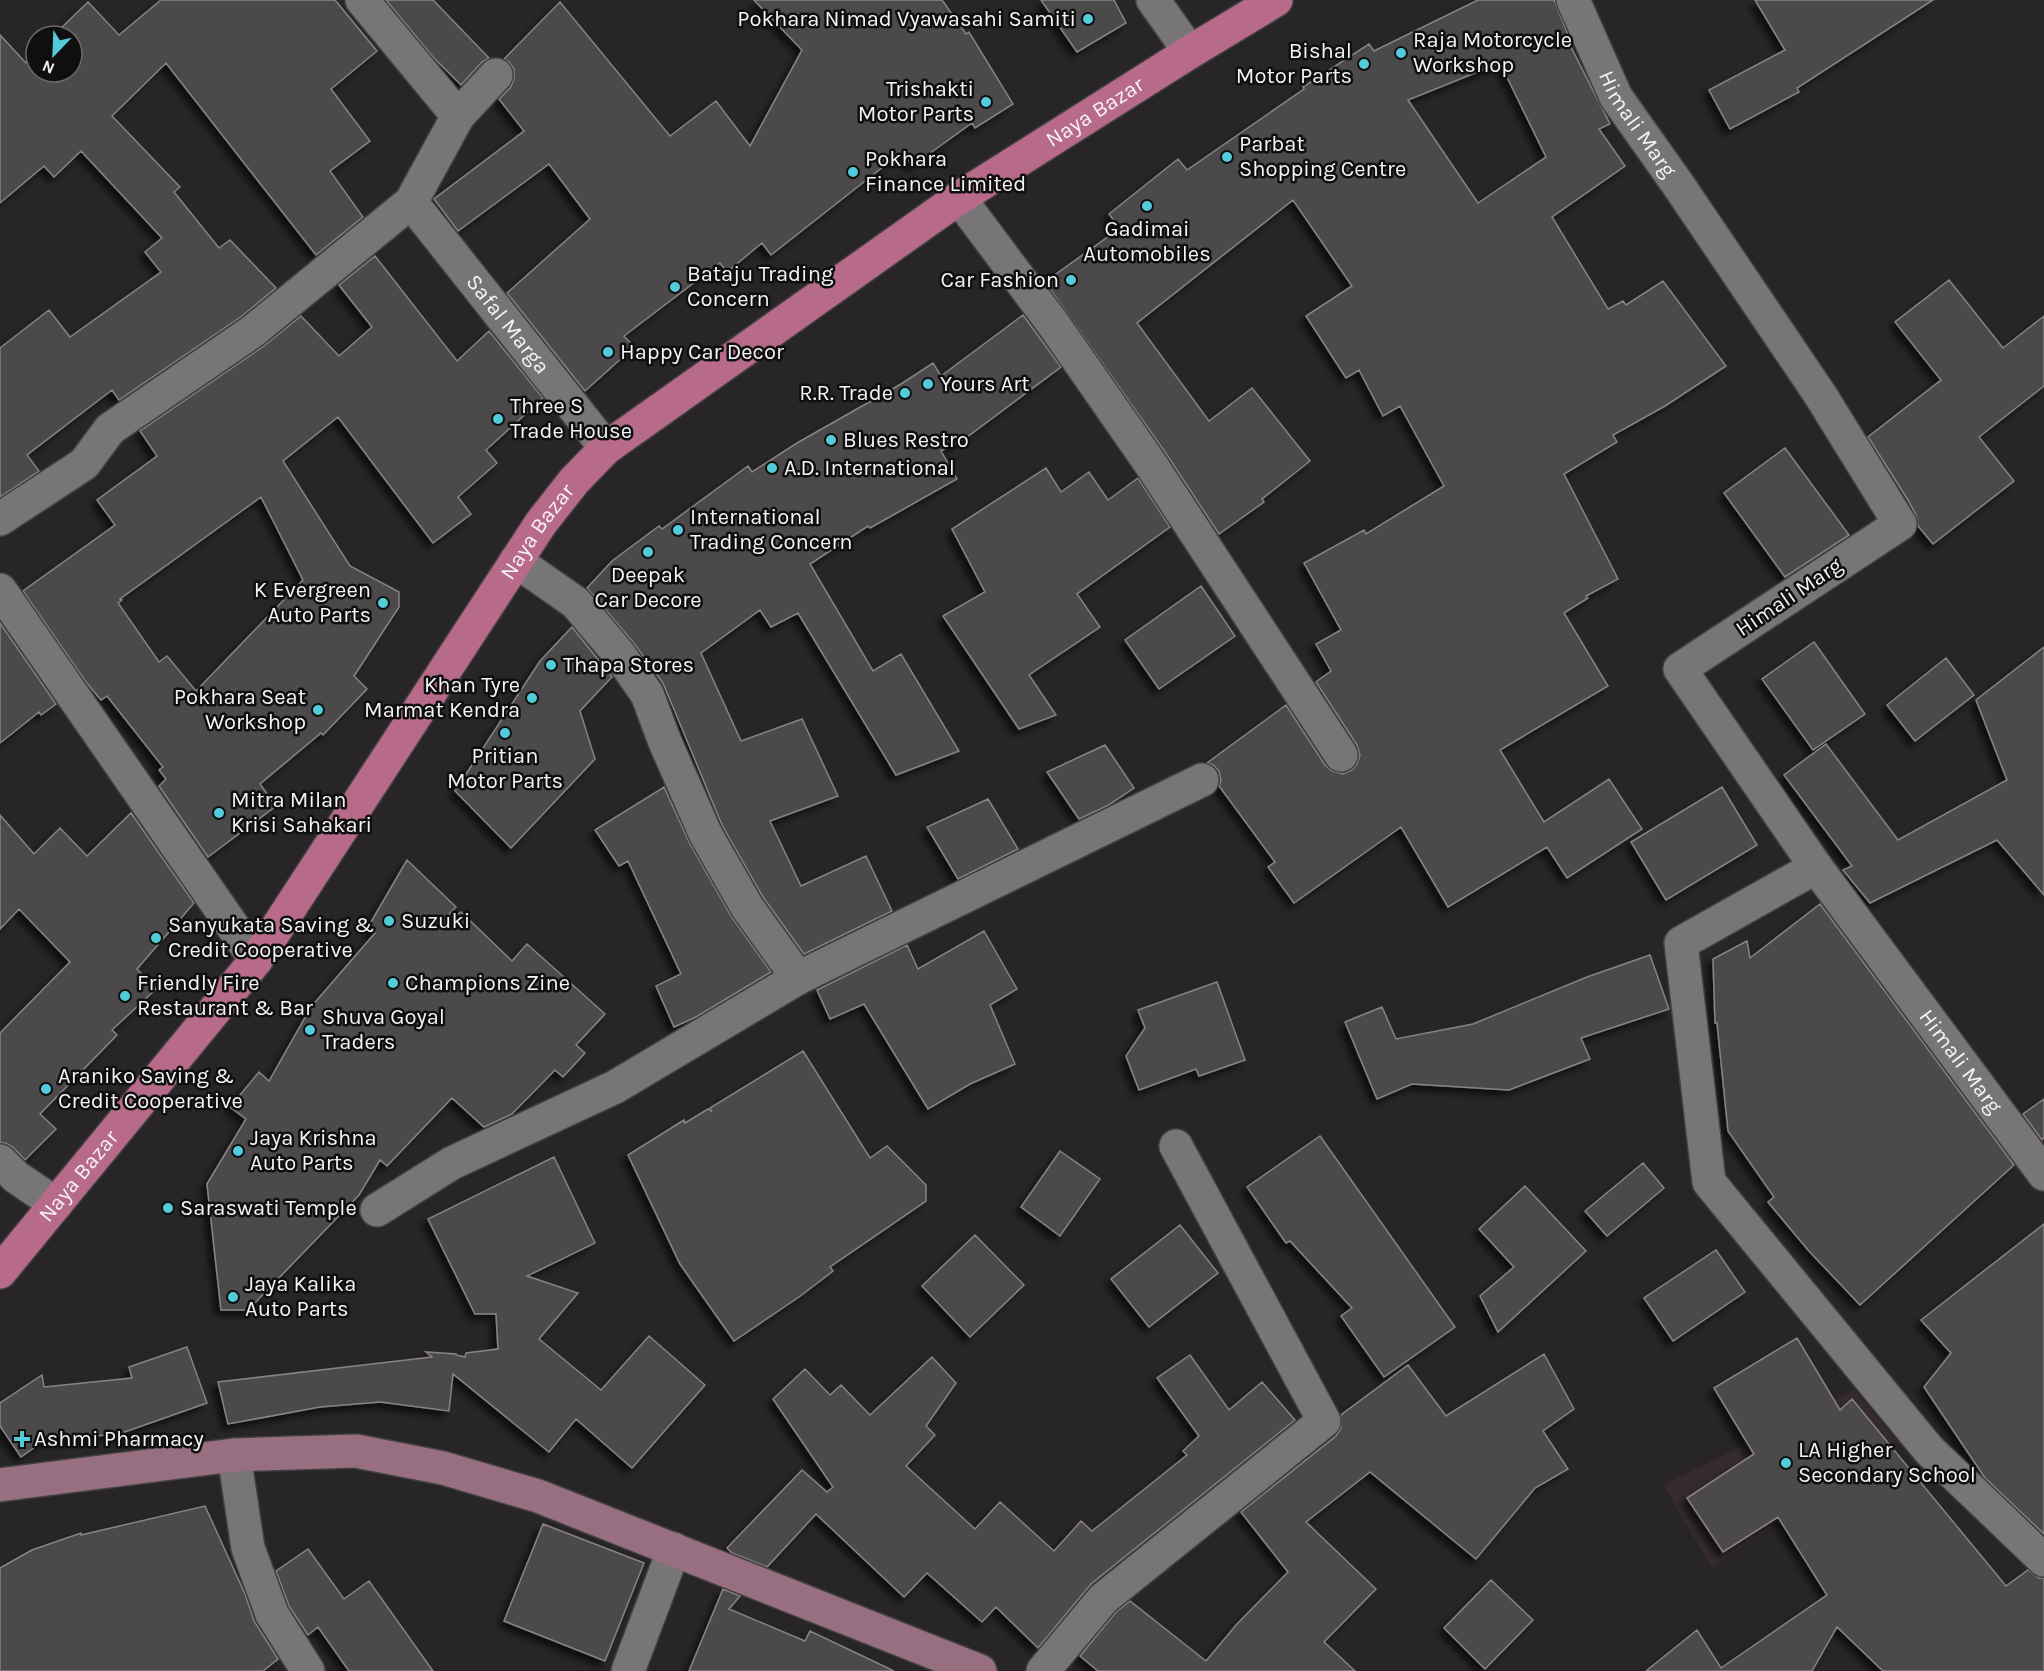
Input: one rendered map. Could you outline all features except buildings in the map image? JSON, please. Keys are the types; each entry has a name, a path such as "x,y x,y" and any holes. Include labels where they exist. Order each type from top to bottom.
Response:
{"main road":[{"name":"Naya Bazar","path":"0,1272 256,960 541,523 574,481 606,448 959,198 1276,0"}],"street":[{"path":"362,0 458,116"},
{"path":"1154,0 1190,52"},
{"name":"Himali Marg","path":"1573,0 1617,97 1814,386 1900,524 1680,669 1816,867 2044,1174"},
{"path":"0,519 84,464 110,429 253,331 411,202 458,116 496,75"},
{"path":"959,198 1054,325 1146,457 1341,755"},
{"name":"Safal Marga","path":"411,202 606,448"},
{"path":"516,561 576,603 619,654 647,694 665,742 705,833 747,907 798,978"},
{"path":"0,590 256,960"},
{"path":"377,1210 452,1163 615,1087 798,978 1202,780"},
{"path":"1816,867 1681,943 1709,1182 1929,1450 2044,1560"},
{"path":"1043,1671 1103,1599 1324,1421 1176,1146"},
{"path":"0,1161 16,1177 56,1204"},
{"path":"0,1485 234,1455 356,1450 443,1468 538,1496 980,1671"},
{"path":"234,1455 248,1548 272,1614 308,1671"},
{"path":"628,1671 674,1549"}],"shaded area":[{"name":"LA Higher Secondary School","path":"1854,1390 1897,1441 1712,1568 1663,1485"}],"place":[{"name":"Pokhara Nimad Vyawasahi Samiti","path":"1088,19"},
{"name":"Raja Motorcycle Workshop","path":"1401,53"},
{"name":"Bishal Motor Parts","path":"1364,64"},
{"name":"Trishakti Motor Parts","path":"986,102"},
{"name":"Parbat Shopping Centre","path":"1227,157"},
{"name":"Pokhara Finance Limited","path":"853,172"},
{"name":"Gadimai Automobiles","path":"1147,206"},
{"name":"Car Fashion","path":"1071,280"},
{"name":"Bataju Trading Concern","path":"675,287"},
{"name":"Happy Car Decor","path":"608,352"},
{"name":"Yours Art","path":"928,384"},
{"name":"R.R. Trade","path":"905,393"},
{"name":"Three S Trade House","path":"498,419"},
{"name":"Blues Restro","path":"831,440"},
{"name":"A.D. International","path":"772,468"},
{"name":"International Trading Concern","path":"678,530"},
{"name":"Deepak Car Decore","path":"648,552"},
{"name":"K Evergreen Auto Parts","path":"383,603"},
{"name":"Thapa Stores","path":"551,665"},
{"name":"Khan Tyre Marmat Kendra","path":"532,698"},
{"name":"Pokhara Seat Workshop","path":"318,710"},
{"name":"Pritian Motor Parts","path":"505,733"},
{"name":"Mitra Milan Krisi Sahakari","path":"219,813"},
{"name":"Suzuki","path":"389,921"},
{"name":"Sanyukata Saving & Credit Cooperative","path":"156,938"},
{"name":"Champions Zine","path":"393,983"},
{"name":"Friendly Fire Restaurant & Bar","path":"125,996"},
{"name":"Shuva Goyal Traders","path":"310,1030"},
{"name":"Araniko Saving & Credit Cooperative","path":"46,1089"},
{"name":"Jaya Krishna Auto Parts","path":"238,1151"},
{"name":"Saraswati Temple","path":"168,1208"},
{"name":"Jaya Kalika Auto Parts","path":"233,1297"},
{"name":"Ashmi Pharmacy","path":"22,1439"},
{"name":"LA Higher Secondary School","path":"1786,1463"}]}
